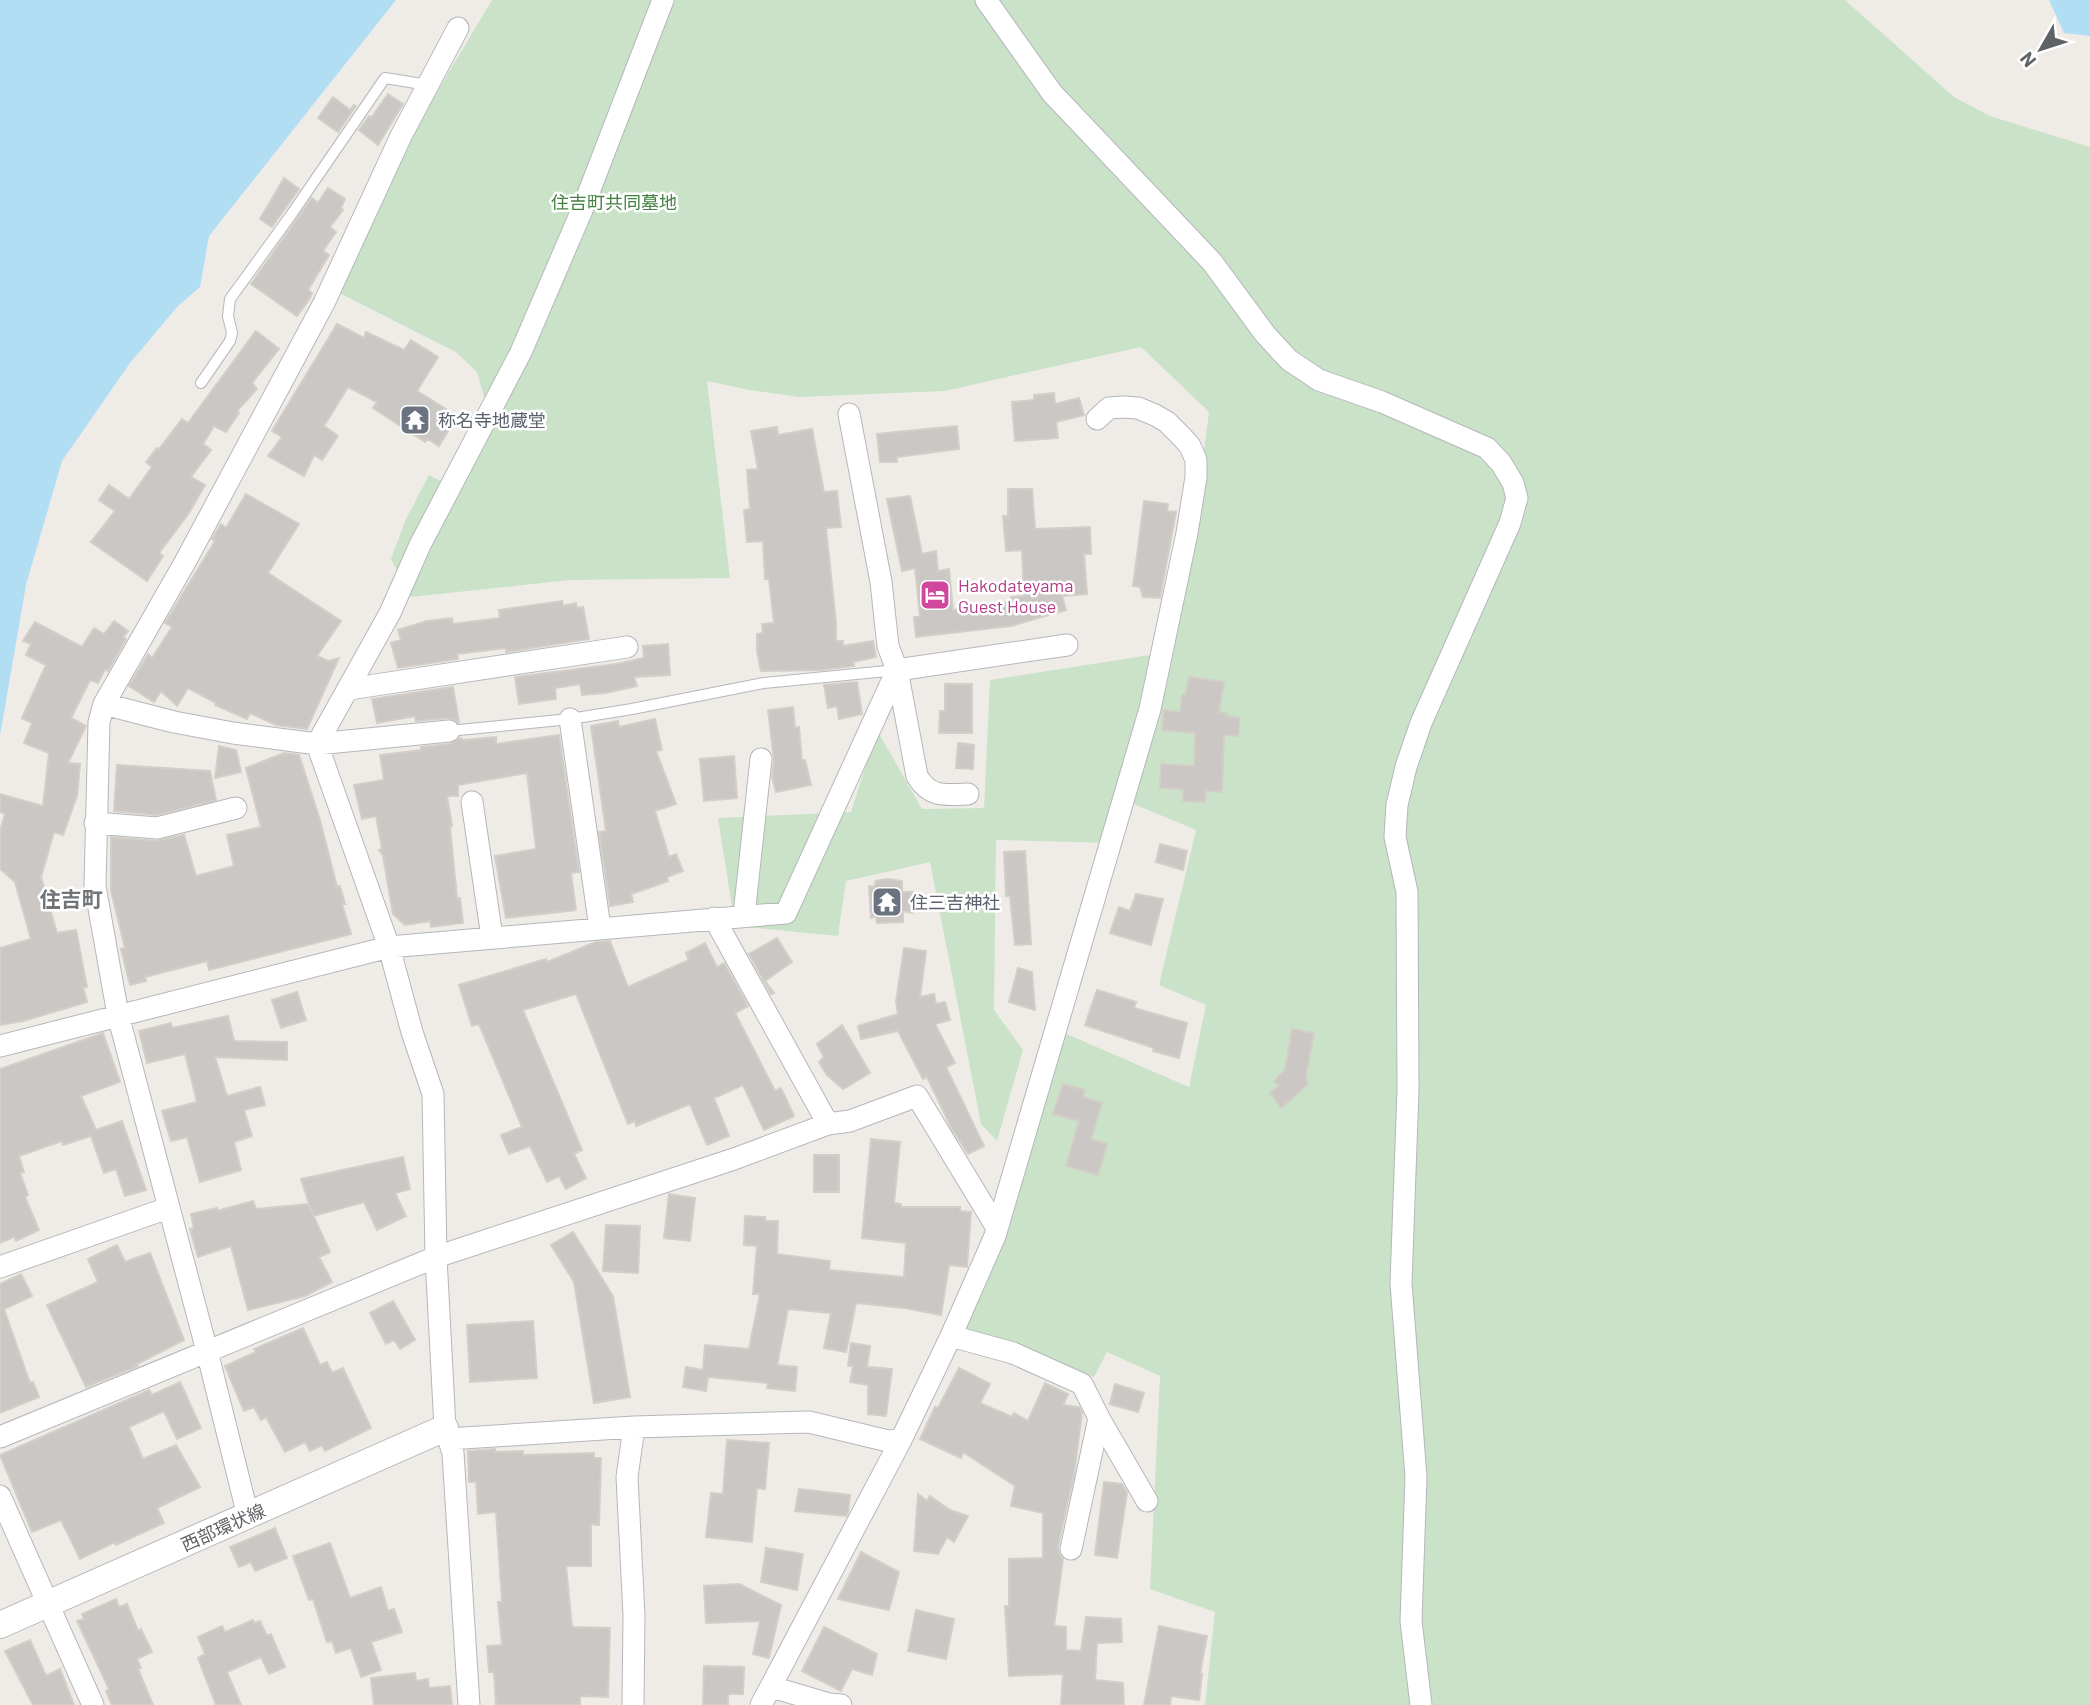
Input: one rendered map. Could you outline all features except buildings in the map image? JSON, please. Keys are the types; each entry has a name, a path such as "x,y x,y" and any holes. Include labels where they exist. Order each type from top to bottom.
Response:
{"street":[{"path":"469,1705 453,1453 446,1433 436,1257 433,1094 412,1032 390,947 317,744 390,613 472,424 521,352 582,210 663,0"},
{"path":"986,0 1052,93 1204,252 1265,334 1289,360 1319,380 1382,402 1487,448 1513,482 1517,498 1510,523 1421,723 1406,767 1397,806 1395,837 1407,892 1408,1090 1401,1283 1416,1477 1411,1621 1421,1705"},
{"path":"248,1516 118,1015 95,886 99,722 104,704 184,564 324,303 401,136 458,28"},
{"path":"841,1705 766,1696 901,1440 951,1336 997,1227 1150,709 1196,477 1196,460 1190,446 1167,422 1155,415 1138,408 1123,407 1110,408 1097,419"},
{"path":"849,414 881,582 888,646 897,670 917,776 923,786 940,795 968,794"},
{"path":"897,670 1067,645"},
{"path":"349,688 627,647"},
{"path":"0,1046 390,947 786,913 897,670"},
{"path":"104,704 174,722 317,744 449,731"},
{"path":"570,719 600,928"},
{"path":"744,915 761,759"},
{"path":"472,802 492,937"},
{"path":"95,823 157,828 236,808"},
{"path":"714,918 828,1124"},
{"path":"0,1437 436,1257 734,1160 828,1124 850,1121 917,1096 997,1227"},
{"path":"0,1267 169,1208"},
{"path":"951,1336 1013,1353 1083,1384 1099,1418 1147,1501"},
{"path":"1071,1549 1099,1418"},
{"path":"446,1433 809,1422 888,1441 901,1440"},
{"path":"633,1705 634,1615 627,1477 634,1427"},
{"name":"西部環状線","path":"0,1625 446,1433"},
{"path":"0,1496 93,1705"}],"lane":[{"path":"201,383 230,341 230,299 384,78 428,85"},
{"path":"449,731 570,719 765,683 897,670"}],"green space":[{"name":"住吉町共同墓地","path":"492,0 1845,0 1954,97 1990,116 2090,147 2090,1705 1205,1705 1215,1612 1150,1589 1160,1376 1107,1352 1094,1377 1016,1344 964,1328 1062,1032 1189,1087 1206,1005 1159,985 1196,830 1129,802 1111,843 996,840 994,1010 1023,1050 997,1141 981,1124 930,862 846,881 838,936 735,926 718,818 851,812 877,730 922,809 984,808 990,680 1169,652 1192,539 1209,412 1141,347 945,391 799,397 707,381 730,578 570,580 411,597 391,559 406,519 429,475 455,488 489,415 477,372 456,352 335,291 394,169 410,144 407,142"}],"water":[{"path":"0,0 396,0 209,236 200,287 178,306 130,363 62,461 26,585 0,736"},
{"path":"2049,0 2090,0 2090,36 2064,33"}],"place":[{"name":"称名寺地蔵堂","path":"415,420"},
{"name":"Hakodateyama Guest House","path":"935,595"},
{"name":"住三吉神社","path":"887,902"}],"district":[{"name":"住吉町","path":"71,898"}]}
